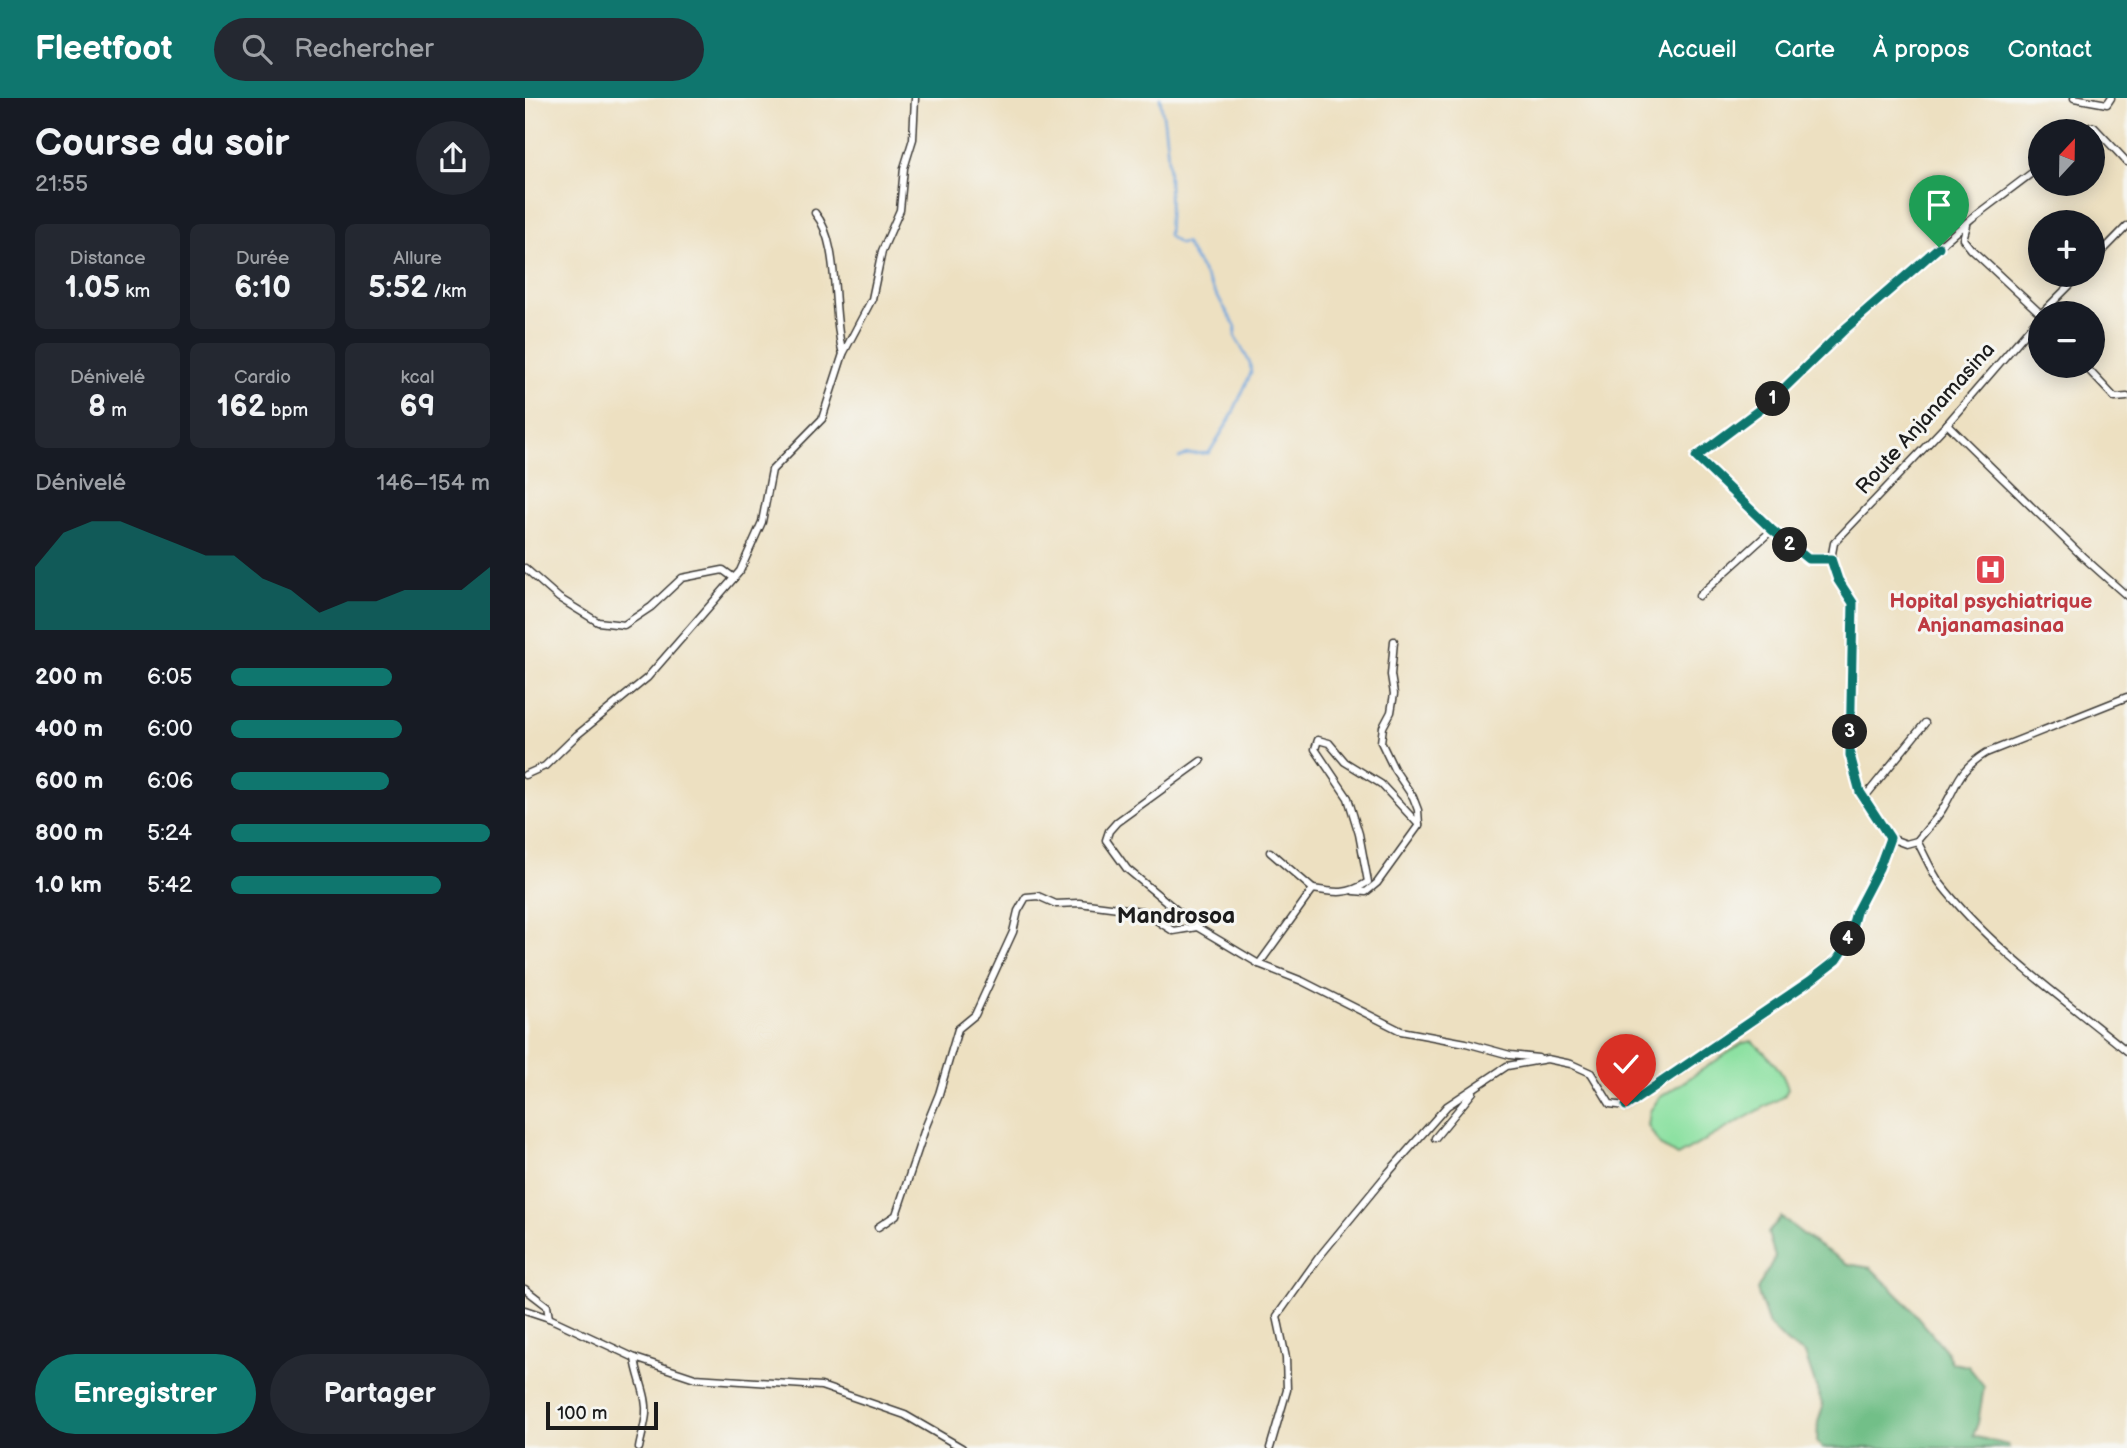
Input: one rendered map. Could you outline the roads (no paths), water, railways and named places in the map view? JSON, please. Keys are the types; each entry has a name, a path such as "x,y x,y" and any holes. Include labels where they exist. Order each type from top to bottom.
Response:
{"street":[{"path":"525,775 545,766 577,735 647,678 740,571 762,522 772,470 822,419 843,354 872,299 882,251 900,211 904,168 913,139 915,98"},
{"path":"2074,98 2107,104 2111,98"},
{"path":"2105,139 2127,162"},
{"path":"2028,176 1972,218 1845,329 1772,400 1696,457 1772,530 1808,559 1831,559 1838,580 1853,603 1850,755 1864,798 1890,838 1906,844 1917,841 1944,807 1961,772 1986,753 2127,697"},
{"path":"815,213 824,224 831,253 838,334 843,354"},
{"path":"1972,218 1964,230 1963,239 2028,302"},
{"path":"2105,249 2127,226"},
{"name":"Route Anjanamasina","path":"2054,301 2068,287"},
{"name":"Route Anjanamasina","path":"1831,559 1834,543 1947,424 2028,329"},
{"path":"2096,378 2115,398 2127,397"},
{"path":"1947,424 2081,556 2127,596"},
{"path":"1699,596 1772,530"},
{"path":"525,568 559,598 598,622 624,625 651,607 681,578 723,570 734,578"},
{"path":"1270,852 1313,889 1333,893 1366,892 1377,883 1419,825 1418,810 1413,797 1394,769 1381,742 1394,694 1391,675 1394,641"},
{"path":"1864,798 1925,723"},
{"path":"1354,891 1368,881 1359,834 1348,798 1315,749 1318,740 1329,743 1345,762 1381,784 1419,825"},
{"path":"1201,761 1117,822 1109,831 1106,840 1127,869 1196,927 1259,964 1302,981 1401,1031 1466,1043 1510,1055 1571,1064 1591,1073 1610,1104 1626,1106 1837,960 1847,945 1856,912 1879,868 1890,838"},
{"path":"1917,841 1939,881 1973,920 1997,944 2127,1051"},
{"path":"1259,964 1313,889"},
{"path":"879,1227 896,1215 939,1094 958,1029 975,1015 1026,897 1038,896 1056,904 1079,903 1142,911 1173,931 1196,927"},
{"path":"1269,1448 1287,1390 1286,1358 1277,1317 1319,1257 1447,1106 1507,1066 1547,1059"},
{"path":"1435,1138 1476,1088"},
{"path":"525,1289 547,1306 549,1318"},
{"path":"525,1310 549,1318 635,1358 695,1378 821,1386 905,1415 962,1448"},
{"path":"635,1358 646,1401 639,1448"}],"waterway":[{"path":"1160,98 1169,167 1168,236 1179,244 1185,243 1236,327 1235,336 1250,363 1251,373 1230,419 1209,453 1188,454 1179,458"}],"place":[{"name":"Hopital psychiatrique Anjanamasinaa","path":"1991,569"}],"district":[{"name":"Mandrosoa","path":"1176,915"}]}
